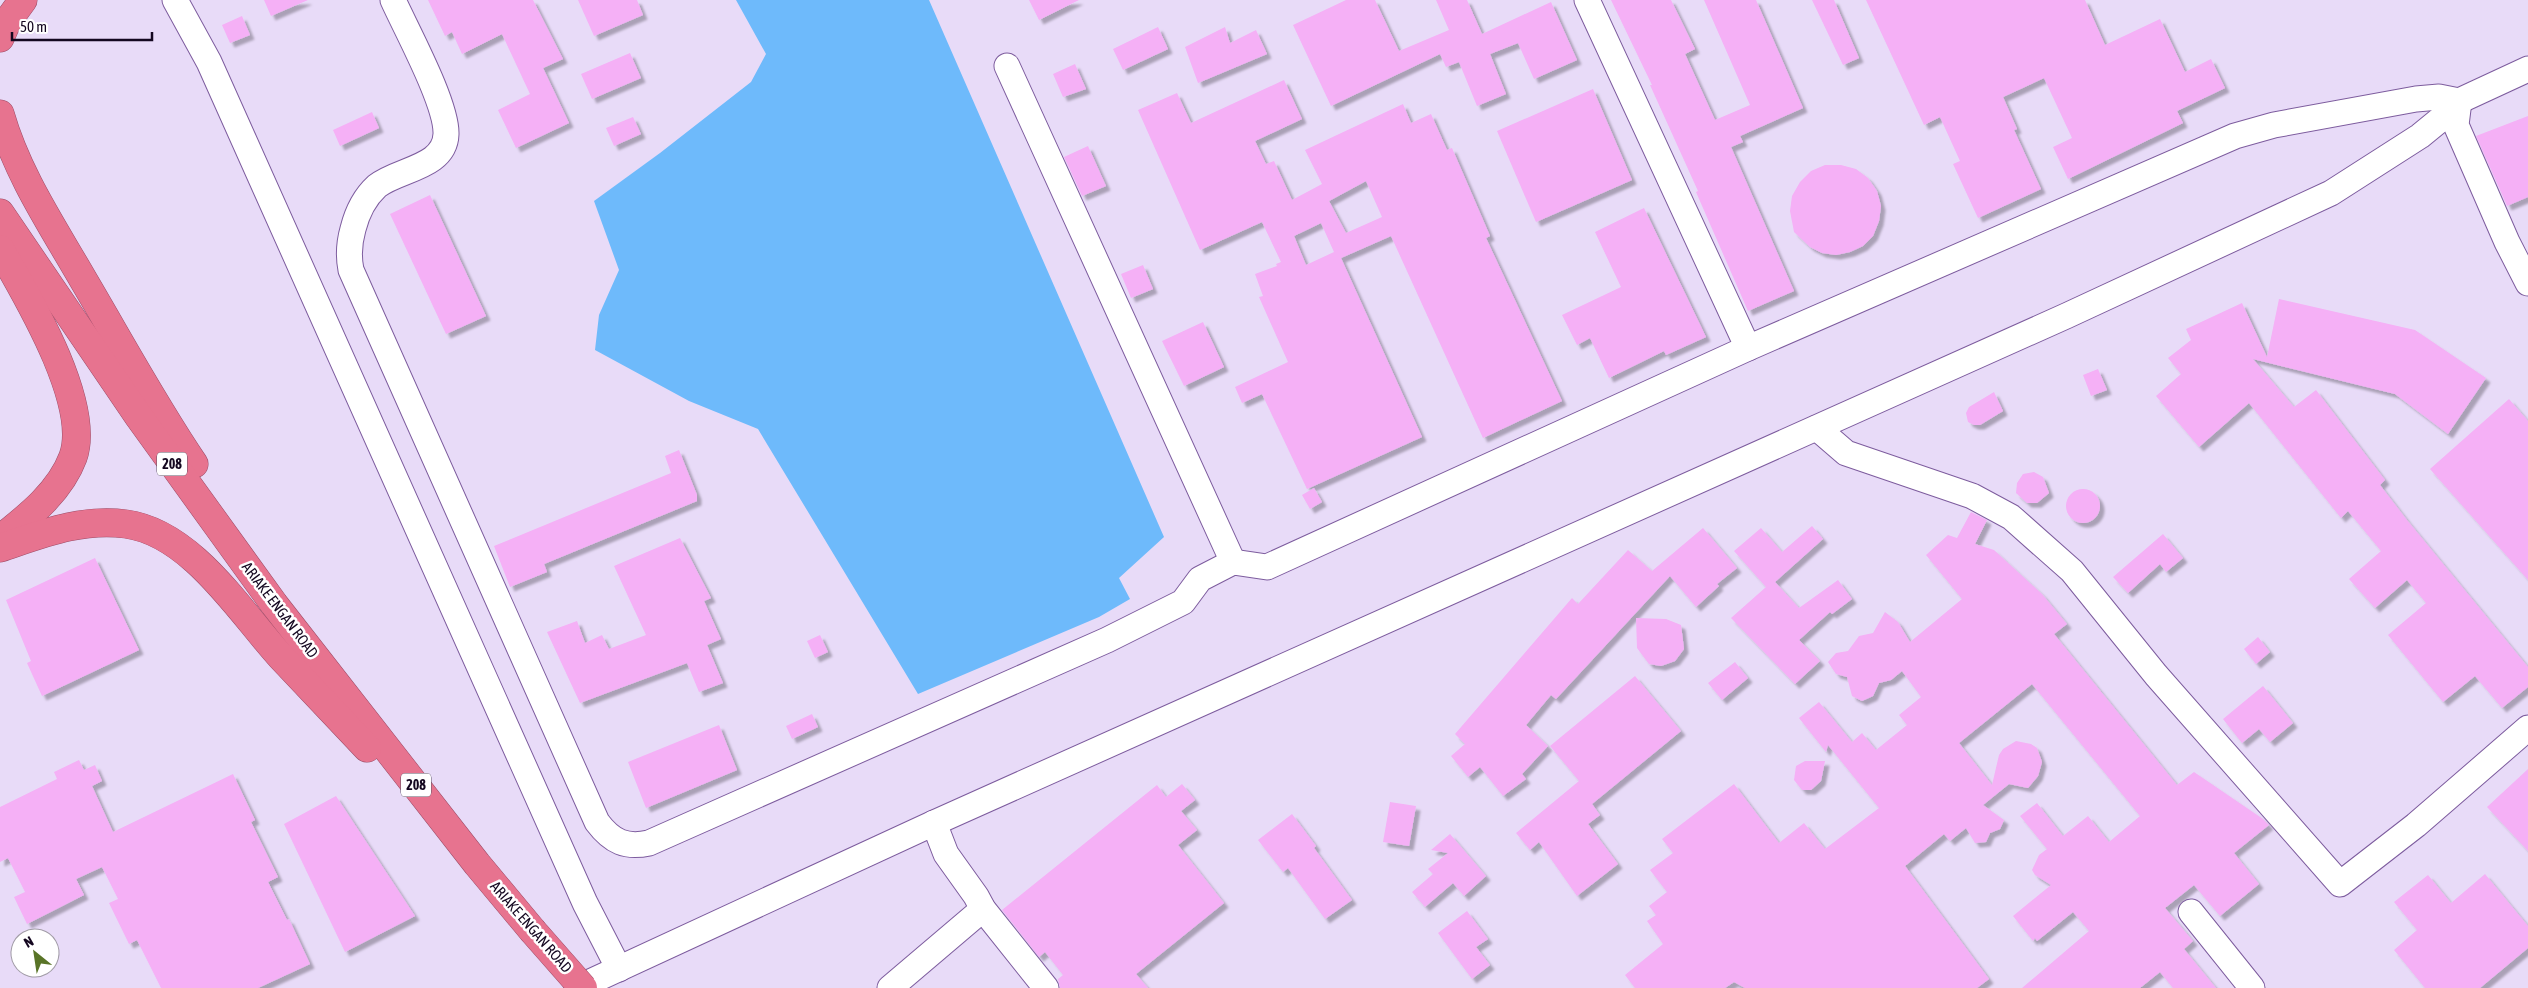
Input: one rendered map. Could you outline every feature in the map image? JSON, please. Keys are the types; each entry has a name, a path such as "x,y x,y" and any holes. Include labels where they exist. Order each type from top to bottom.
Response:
{"highway":[{"path":"0,38 7,22 23,0"},
{"path":"0,114 10,144 25,178 135,371 188,456 300,618 355,707"},
{"name":"ARIAKE ENGAN ROAD","path":"0,213 199,501 274,604 476,864 583,988"},
{"path":"0,249 56,357 68,386 77,426 73,457 56,487 30,516 0,539"},
{"path":"0,548 83,522 127,524 153,532 174,544 218,582 280,656 476,864"}],"street":[{"path":"176,0 209,62 585,903 619,969"},
{"path":"393,0 444,112 446,135 442,148 431,160 379,185 369,194 355,222 350,240 348,257 351,270 597,822 613,840 624,845 650,843 1115,636 1183,602 1200,579 1233,562 1266,567 1748,348 2235,136 2274,125 2416,99 2439,97 2459,101"},
{"path":"1587,0 1748,348"},
{"path":"1007,66 1233,562"},
{"path":"577,988 934,823 2066,316 2331,193 2420,136 2459,101 2528,69"},
{"path":"2459,101 2456,125 2518,238 2528,283"},
{"path":"1816,428 1846,453 1972,496 2011,516 2072,571 2156,675 2340,884 2423,819 2528,728"},
{"path":"934,823 946,854 976,896 983,910 1046,988"},
{"path":"890,988 983,910"},
{"path":"2191,912 2252,988"}],"water":[{"path":"736,0 929,0 1164,537 1119,578 1130,599 1099,617 918,694 758,429 689,401 595,350 599,315 619,270 594,201 660,153 751,82 766,54"}],"building":[{"path":"264,0 308,0 271,16"},
{"path":"428,0 533,0 563,59 543,68 569,123 516,148 498,110 530,94 502,34 462,54 452,32 445,36"},
{"path":"578,0 637,0 643,15 594,36"},
{"path":"1029,0 1079,0 1039,20"},
{"path":"1346,0 1375,0 1399,51 1449,30 1436,0 1467,0 1482,34 1551,2 1577,60 1534,79 1518,43 1490,54 1506,94 1477,106 1459,62 1446,67 1440,54 1331,106 1293,25"},
{"path":"1611,0 1671,0 1695,49 1685,54 1715,120 1750,105 1704,0 1756,0 1803,108 1740,136 1743,142 1731,147 1794,291 1748,311 1696,192 1698,191 1650,85 1652,85"},
{"path":"1812,0 1834,0 1859,58 1843,65"},
{"path":"1866,0 2085,0 2105,45 2160,19 2185,72 2211,59 2225,88 2177,111 2183,123 2068,179 2053,147 2072,138 2044,78 2003,97 2017,129 2014,130 2041,189 1978,218 1953,164 1960,161 1940,117 1924,125"},
{"path":"242,16 250,35 230,43 222,25"},
{"path":"1158,27 1168,49 1123,70 1113,49"},
{"path":"1225,27 1230,43 1256,30 1267,54 1198,83 1185,47"},
{"path":"630,53 641,78 592,99 581,74"},
{"path":"1075,64 1086,89 1063,97 1053,74"},
{"path":"1284,80 1302,119 1255,141 1266,164 1274,161 1292,200 1322,184 1305,150 1403,104 1411,123 1431,114 1447,150 1452,148 1490,236 1486,238 1562,401 1483,438 1391,236 1341,258 1422,437 1307,489 1262,394 1242,403 1235,387 1288,362 1259,297 1263,296 1255,274 1277,266 1276,264 1281,262 1262,222 1200,250 1138,110 1177,93 1191,123","holes":["1366,181 1382,217 1346,233 1329,201","1321,223 1334,252 1306,265 1294,236"]},
{"path":"1593,89 1632,180 1536,222 1497,131"},
{"path":"372,112 379,128 340,146 333,130"},
{"path":"2528,116 2528,197 2507,206 2476,136"},
{"path":"633,117 641,134 614,146 606,128"},
{"path":"1088,146 1106,186 1082,196 1064,157"},
{"path":"1825,165 1841,165 1856,169 1868,178 1877,191 1881,206 1879,221 1873,236 1863,246 1850,252 1836,255 1822,253 1810,247 1794,232 1790,211 1792,196 1800,182 1811,171"},
{"path":"430,195 486,316 446,334 390,214"},
{"path":"1644,208 1706,337 1666,355 1664,351 1609,378 1590,338 1577,345 1562,315 1621,287 1595,232"},
{"path":"1143,265 1153,289 1131,298 1121,274"},
{"path":"2279,299 2415,330 2486,378 2448,434 2395,394 2253,359 2294,407 2316,390 2385,480 2380,485 2528,667 2528,687 2502,708 2475,676 2443,702 2388,635 2426,603 2407,580 2375,608 2349,579 2381,551 2348,511 2341,518 2249,403 2199,447 2156,396 2181,374 2168,358 2191,340 2186,329 2242,303 2267,357"},
{"path":"1203,322 1224,367 1184,386 1162,341"},
{"path":"2098,369 2107,390 2091,396 2083,375"},
{"path":"1994,392 2003,411 1980,425 1968,422 1966,413 1969,407"},
{"path":"2509,399 2528,421 2528,580 2430,469"},
{"path":"679,450 697,495 697,501 544,564 547,572 510,587 494,546 671,473 665,456"},
{"path":"2034,472 2043,477 2049,493 2037,503 2027,503 2016,493 2017,483 2023,474"},
{"path":"1314,488 1322,502 1310,509 1302,495"},
{"path":"2083,489 2095,494 2100,506 2095,518 2083,523 2071,518 2066,506 2071,494"},
{"path":"1971,512 1987,520 1975,544 1994,550 2042,594 2067,624 2054,634 2177,785 2194,772 2269,825 2234,853 2259,884 2220,916 2194,885 2165,908 2193,941 2184,949 2216,988 2173,988 2160,972 2140,988 2022,988 2089,931 2073,912 2037,941 2035,938 2033,941 2013,916 2051,885 2035,875 2032,870 2039,855 2047,849 2020,816 2037,803 2063,836 2088,816 2109,842 2140,816 2032,684 1959,743 1992,785 1999,755 2003,749 2016,741 2031,744 2037,748 2042,762 2038,776 2028,788 2009,784 1983,805 2004,820 2000,829 1990,833 1986,842 1975,843 1966,828 1950,841 1944,834 1905,866 1989,979 1977,988 1745,988 1734,982 1725,988 1635,988 1625,975 1663,944 1647,921 1656,915 1649,906 1667,892 1650,870 1673,853 1662,839 1734,784 1779,843 1804,823 1825,849 1879,808 1828,745 1826,752 1799,718 1819,702 1852,742 1862,733 1876,750 1907,725 1899,715 1921,697 1902,671 1891,680 1879,683 1873,696 1862,701 1852,696 1847,677 1836,674 1828,662 1836,653 1848,651 1859,636 1873,633 1885,612 1898,622 1910,642 1962,599 1926,555 1948,535 1957,538"},
{"path":"1812,526 1823,539 1775,582 1799,608 1838,580 1852,599 1832,614 1830,612 1799,640 1820,661 1795,684 1731,618 1766,587 1734,551 1761,528 1782,552"},
{"path":"1703,528 1737,568 1717,584 1719,586 1696,607 1670,576 1556,699 1551,695 1526,725 1548,746 1522,774 1526,779 1503,796 1480,767 1468,777 1451,756 1465,744 1455,734 1572,598 1578,604 1628,550 1652,571"},
{"path":"2163,534 2183,558 2166,572 2160,564 2128,593 2113,577"},
{"path":"680,538 711,598 704,601 721,639 707,645 723,683 699,692 687,663 580,703 547,632 577,621 585,643 602,635 609,649 646,635 614,566"},
{"path":"95,558 139,650 42,696 27,663 31,661 6,600"},
{"path":"1636,618 1666,619 1681,625 1684,649 1675,661 1661,666 1649,664 1637,648"},
{"path":"820,635 828,652 815,658 807,641"},
{"path":"2258,637 2270,652 2256,664 2244,649"},
{"path":"1735,662 1748,678 1722,700 1708,683"},
{"path":"1635,676 1681,731 1592,804 1600,815 1588,824 1618,864 1577,896 1539,842 1530,850 1516,833 1579,781 1550,746"},
{"path":"2263,686 2293,723 2270,742 2259,729 2242,743 2223,719"},
{"path":"812,714 818,727 792,739 786,726"},
{"path":"719,725 737,770 646,808 628,762"},
{"path":"79,760 84,770 95,765 102,781 92,786 113,832 233,774 255,820 251,822 278,877 268,882 287,920 289,919 310,964 258,988 161,988 137,940 129,944 109,903 118,899 102,867 76,879 84,895 27,924 14,897 25,892 8,858 0,862 0,807 57,779 54,772"},
{"path":"1805,761 1825,761 1821,781 1811,790 1802,790 1794,780 1796,766"},
{"path":"2528,769 2528,851 2487,807"},
{"path":"1182,784 1195,800 1181,811 1197,830 1178,845 1224,903 1136,974 1148,988 1060,988 1058,979 1063,975 1045,952 1039,957 1002,910 1157,785 1166,797"},
{"path":"336,796 415,916 345,952 284,824"},
{"path":"1390,802 1416,806 1409,846 1383,842"},
{"path":"1292,814 1352,900 1325,919 1288,868 1283,872 1258,840"},
{"path":"1450,834 1486,876 1464,896 1453,883 1425,907 1412,892 1433,874 1428,869 1448,853 1431,850"},
{"path":"2485,874 2528,926 2528,948 2480,988 2425,988 2394,950 2417,930 2394,902 2428,875 2451,903"},
{"path":"1467,911 1488,939 1476,947 1490,965 1472,979 1438,933"}]}
